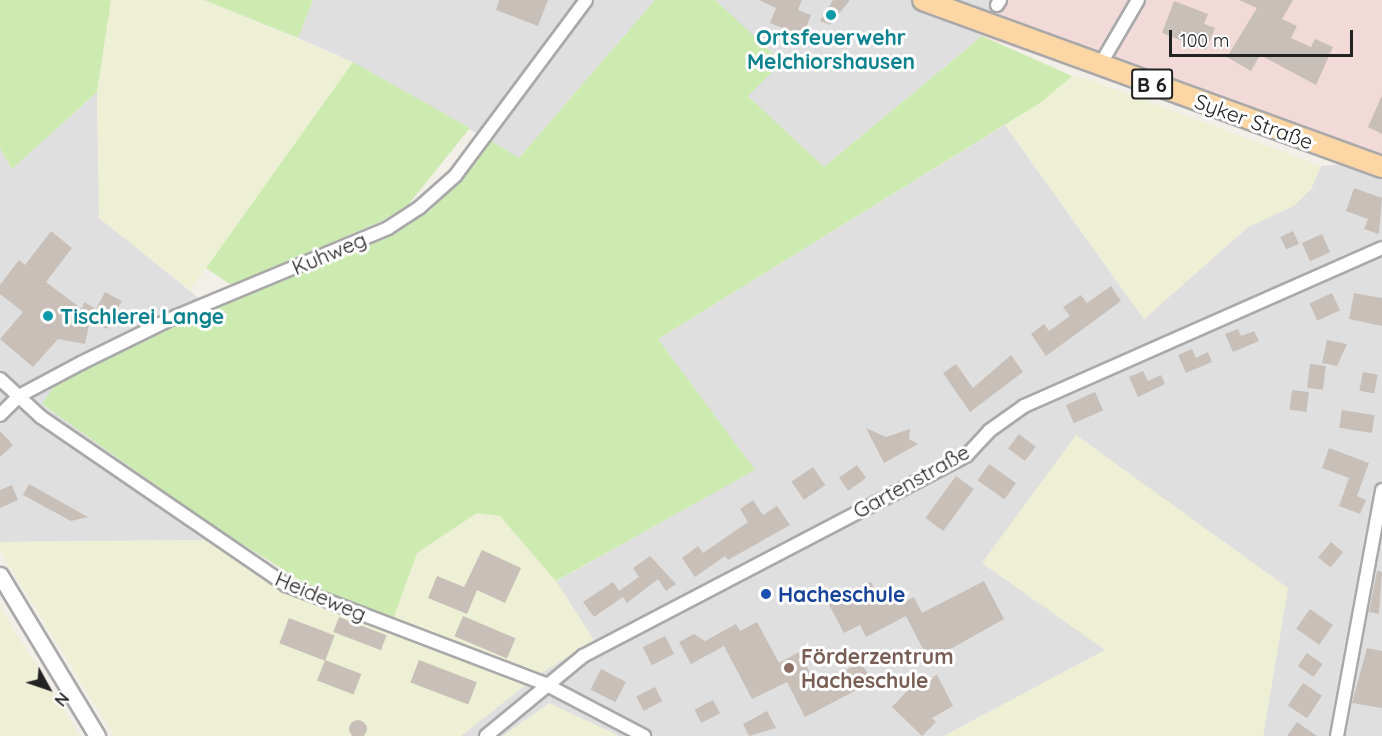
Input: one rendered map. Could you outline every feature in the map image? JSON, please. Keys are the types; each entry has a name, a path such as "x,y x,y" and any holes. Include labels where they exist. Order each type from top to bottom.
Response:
{"main road":[{"name":"Syker Straße","path":"923,0 1382,167"}],"street":[{"name":"Kuhweg","path":"0,415 19,396 177,316 388,228 420,207 455,176 586,0"},
{"path":"1100,65 1138,0"},
{"name":"Gartenstraße","path":"486,736 545,684 583,656 967,455 989,431 1024,406 1382,248"},
{"name":"Heideweg","path":"0,379 41,417 286,585 545,684 644,736"},
{"path":"1336,736 1382,490"},
{"path":"0,576 97,736"}],"shaded area":[{"path":"313,0 655,0 519,158 353,62 298,38"},
{"path":"715,0 1003,0 982,36 824,167 748,96"},
{"path":"1003,0 1382,0 1382,178 982,36"},
{"path":"97,92 100,218 212,309 56,384 42,404 203,519 206,540 0,542 0,148 12,169"},
{"path":"1005,125 1144,319 1248,227 1294,205 1311,189 1321,166 1344,164 1382,178 1382,736 1263,736 1288,588 1105,650 944,736 619,736 549,703 503,736 252,736 392,622 417,553 500,516 557,581 754,470 658,339"}],"green space":[{"path":"0,0 111,0 97,92 12,169 0,148"},
{"path":"111,0 204,0 353,62 190,290 99,218 97,92"},
{"path":"204,0 313,0 298,38"},
{"path":"655,0 715,0 782,62 748,96 824,167 982,36 1072,76 1040,103 658,339 755,470 556,581 500,516 477,513 417,553 392,622 318,592 203,519 42,404 56,384 212,309 402,229 431,210 491,141 519,158"},
{"path":"353,62 470,128 408,205 382,221 231,285 206,268"},
{"path":"1072,76 1088,79 1321,166 1311,189 1294,206 1248,227 1144,319 1005,125"},
{"path":"1076,435 1288,588 1263,736 944,736 1105,650 982,563"},
{"path":"477,513 500,516 556,581 594,640 537,676 461,736 114,736 0,551 0,542 206,540 267,580 318,592 417,553"},
{"path":"0,605 5,615 80,736 0,736"},
{"path":"549,703 619,736 503,736"}],"building":[{"path":"499,0 548,0 538,26 496,10"},
{"path":"759,0 802,0 798,10 811,15 803,36 770,23 776,8"},
{"name":"Ortsfeuerwehr Melchiorshausen","path":"833,0 850,0 830,25 820,21"},
{"path":"1239,0 1293,0 1282,19 1297,26 1291,38 1311,47 1315,39 1333,47 1316,85 1260,55 1251,71 1227,57 1257,8"},
{"path":"1174,1 1208,14 1204,24 1215,28 1206,50 1162,33"},
{"path":"1382,95 1382,134 1368,127"},
{"path":"1354,188 1382,198 1379,234 1364,229 1368,219 1346,211"},
{"path":"51,231 72,248 46,282 82,309 84,302 96,309 105,292 122,301 107,329 90,320 85,344 58,339 33,367 0,339 23,312 0,294 0,285 19,260 25,265"},
{"path":"1293,231 1299,244 1286,250 1280,237"},
{"path":"1322,234 1330,252 1310,261 1302,243"},
{"path":"1111,286 1121,301 1046,356 1031,334 1044,324 1049,331 1070,316 1063,307 1081,295 1087,303"},
{"path":"1332,293 1340,310 1317,321 1309,304"},
{"path":"1354,293 1382,298 1382,326 1349,319"},
{"path":"1238,329 1241,336 1254,331 1259,341 1233,352 1225,334"},
{"path":"1327,340 1347,344 1337,366 1322,363"},
{"path":"1192,349 1196,358 1208,352 1212,362 1186,373 1178,355"},
{"path":"1011,355 1023,372 970,412 943,373 956,364 973,388"},
{"path":"1310,364 1326,366 1323,390 1307,388"},
{"path":"1143,371 1148,381 1161,375 1165,384 1138,397 1129,377"},
{"path":"1363,372 1378,375 1374,394 1359,391"},
{"path":"1292,390 1309,392 1306,412 1290,410"},
{"path":"1095,392 1103,410 1074,423 1066,405"},
{"path":"1342,410 1375,415 1372,433 1339,428"},
{"path":"866,428 886,437 910,429 909,439 918,444 884,463"},
{"path":"0,431 13,445 0,457"},
{"path":"1019,434 1036,447 1025,461 1008,448"},
{"path":"1329,448 1369,463 1357,496 1366,500 1360,514 1339,506 1349,478 1322,468"},
{"path":"989,464 1016,483 1005,499 978,480"},
{"path":"857,465 866,478 848,491 839,478"},
{"path":"813,467 825,485 804,500 791,482"},
{"path":"956,476 974,489 943,531 925,518"},
{"path":"29,484 88,517 71,521 23,495"},
{"path":"12,485 18,500 0,508 0,490"},
{"path":"753,500 763,515 777,506 790,525 728,560 725,556 695,577 682,558 698,546 703,553 748,522 740,509"},
{"path":"1331,542 1343,552 1330,568 1318,557"},
{"path":"482,550 521,568 505,603 477,590 467,614 428,598 437,576 464,587"},
{"path":"650,556 676,584 666,591 658,579 627,603 623,597 594,617 583,602 613,582 619,591 639,577 633,568"},
{"path":"1377,571 1382,572 1379,614 1369,612"},
{"path":"984,581 1004,619 929,661 906,616 866,637 860,625 844,633 827,601 871,582 879,599 891,593 898,605 914,597 922,613"},
{"path":"1310,609 1333,625 1319,645 1296,629"},
{"path":"463,616 515,638 507,659 454,636"},
{"path":"339,617 387,635 381,650 333,632"},
{"path":"289,618 335,636 325,661 279,643"},
{"path":"757,622 779,663 799,652 812,677 821,683 861,662 872,682 805,717 787,682 752,699 724,646 691,664 679,642 694,634 705,641 736,624 740,631"},
{"path":"665,636 674,654 652,665 643,647"},
{"path":"1367,648 1382,651 1382,708 1352,703"},
{"path":"1307,653 1323,664 1313,677 1298,666"},
{"path":"325,660 361,674 354,695 317,681"},
{"path":"419,660 477,682 468,705 410,682"},
{"path":"601,669 626,682 616,702 591,689"},
{"path":"937,675 953,706 932,718 936,722 922,736 892,707 909,689"},
{"path":"1303,683 1322,696 1307,718 1288,705"},
{"path":"655,687 662,701 644,711 636,697"},
{"path":"713,700 720,713 702,723 694,710"},
{"path":"767,711 776,728 749,736 743,724"},
{"path":"358,720 364,723 367,729 364,735 358,738 352,735 349,729 352,723"},
{"path":"1297,722 1317,736 1287,736"}],"place":[{"name":"Ortsfeuerwehr Melchiorshausen","path":"831,15"},
{"name":"Tischlerei Lange","path":"48,316"},
{"name":"Hacheschule","path":"766,594"},
{"name":"Förderzentrum Hacheschule","path":"789,668"}]}
